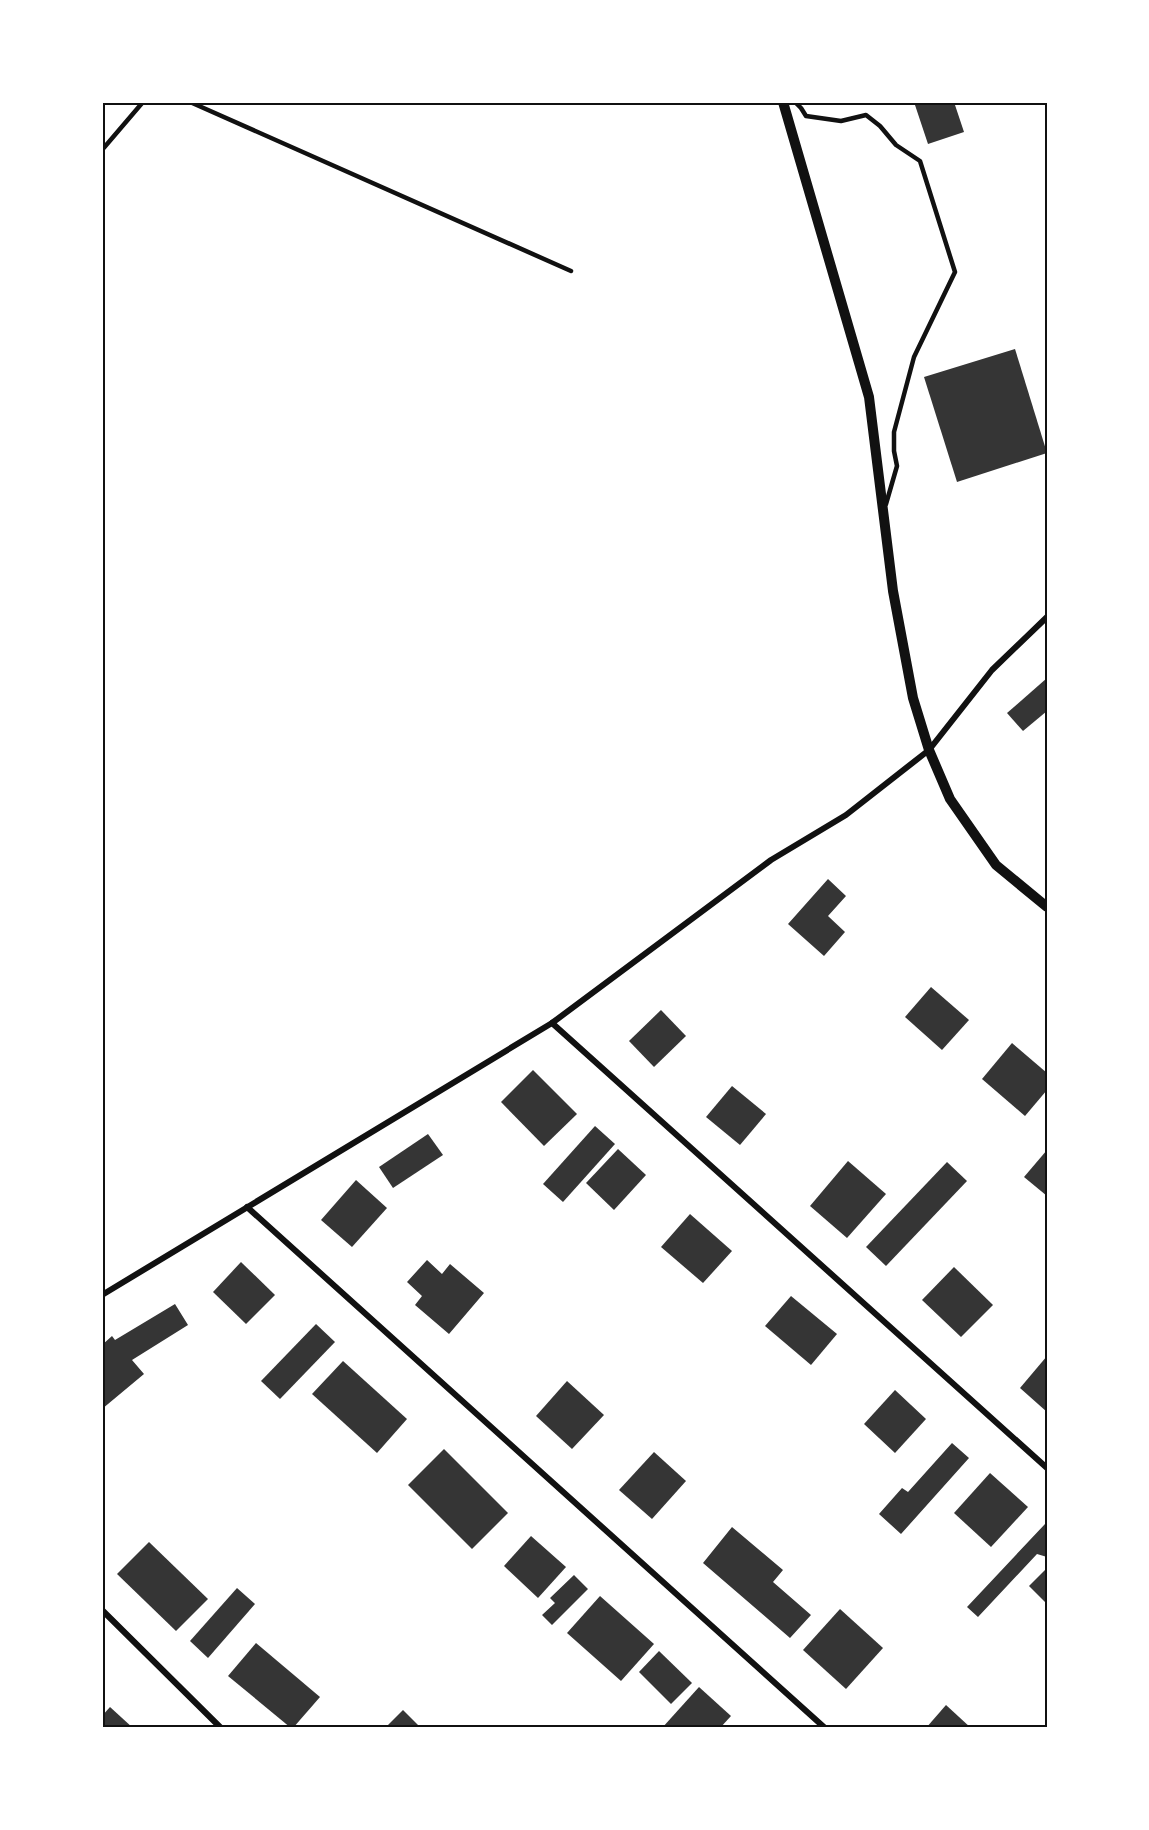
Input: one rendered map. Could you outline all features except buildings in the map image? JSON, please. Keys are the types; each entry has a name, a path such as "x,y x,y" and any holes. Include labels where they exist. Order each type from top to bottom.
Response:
{"street":[{"path":"783,102 868,397 893,591 912,698 928,750 950,799 996,865 1047,907"},
{"path":"102,1295 552,1023 771,860 846,815 928,750 992,670 1047,617"},
{"path":"552,1023 1047,1468"},
{"path":"247,1207 825,1728"},
{"path":"102,1610 221,1728"}],"lane":[{"path":"102,150 143,102"},
{"path":"190,102 571,271"},
{"path":"795,102 806,116 841,121 866,115 880,126 896,145 920,160 955,272 914,357 894,432 897,466 884,513"}]}
